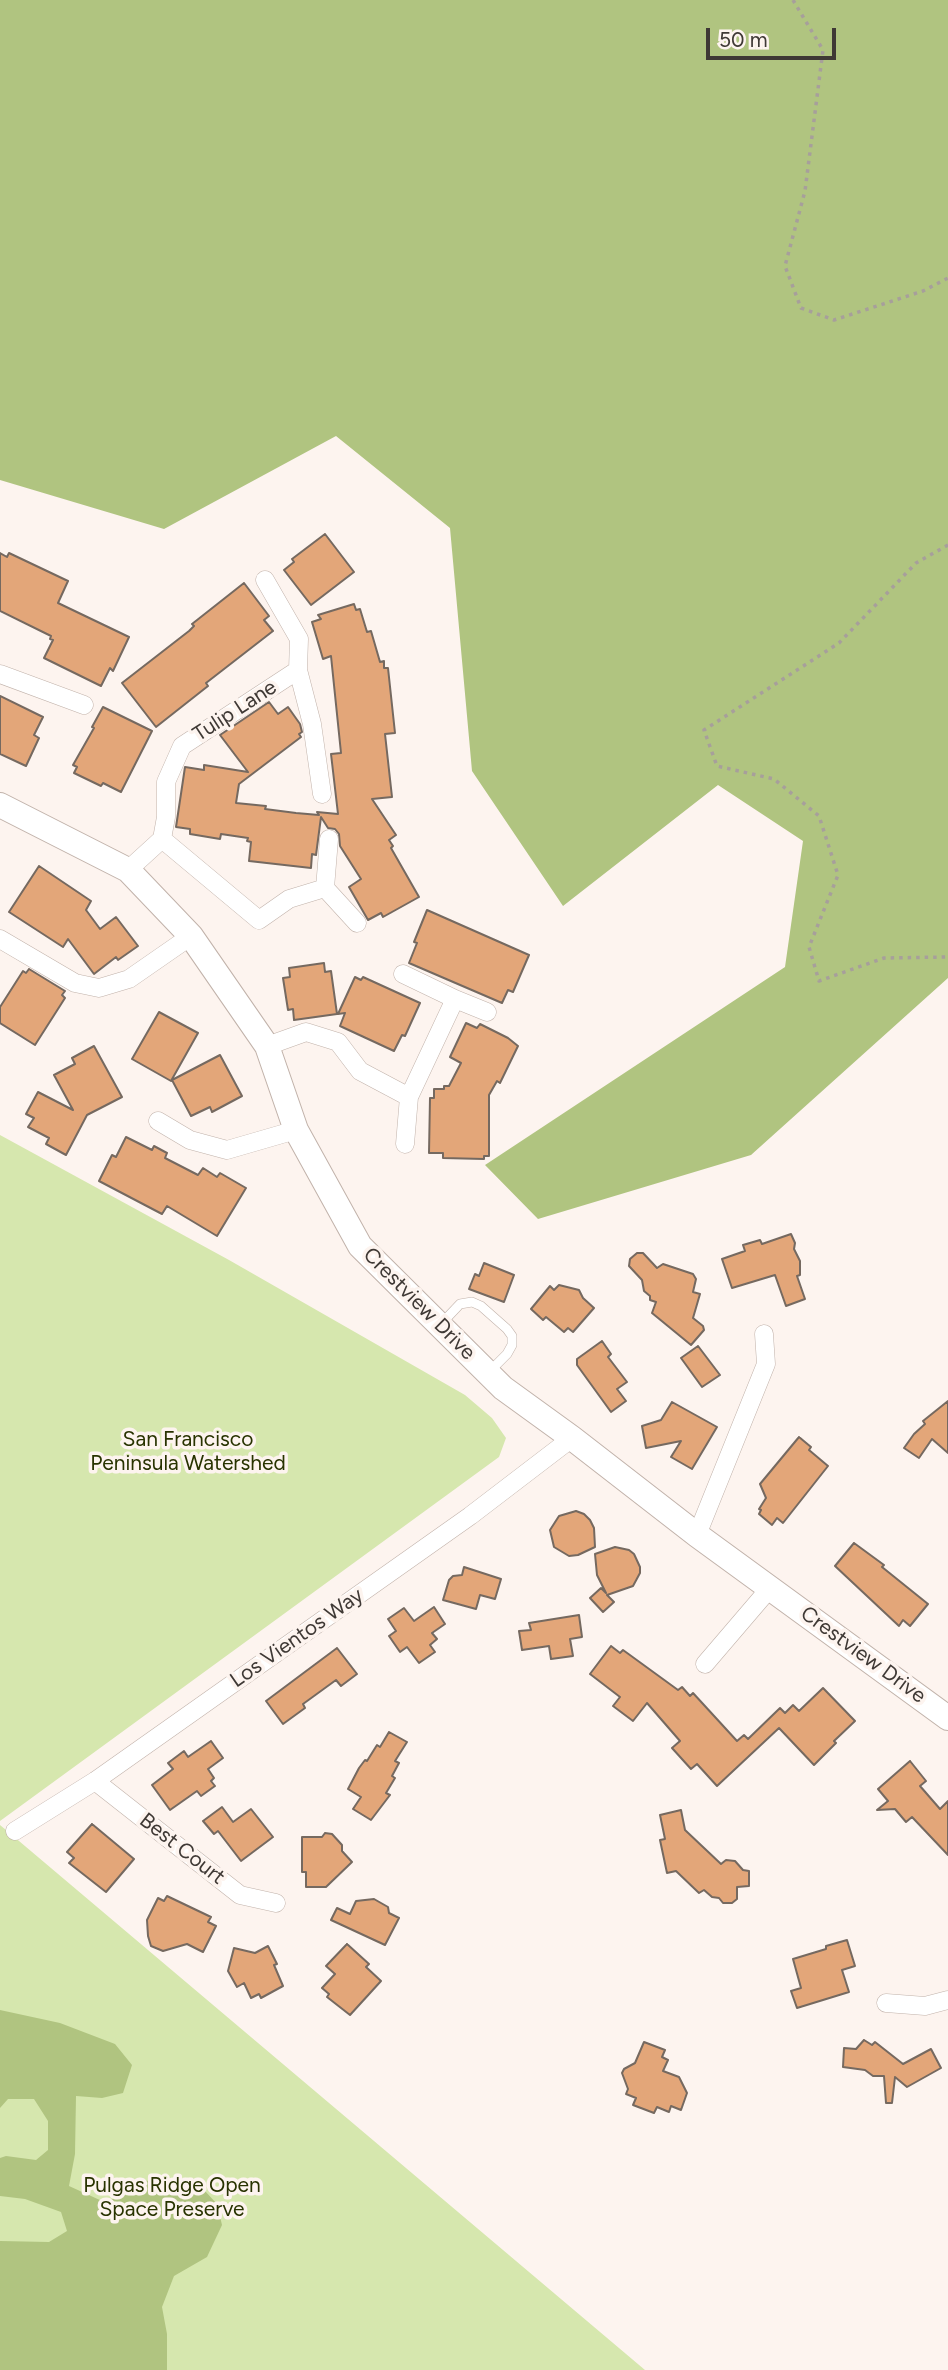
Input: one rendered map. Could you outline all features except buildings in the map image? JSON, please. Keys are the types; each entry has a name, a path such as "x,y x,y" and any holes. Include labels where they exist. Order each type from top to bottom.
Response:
{"street":[{"name":"Tulip Lane","path":"265,580 299,639 298,670 312,724 322,794"},
{"name":"Tulip Lane","path":"162,839 166,817 166,782 181,746 298,670"},
{"path":"0,674 84,705"},
{"name":"Crestview Drive","path":"0,805 128,870 191,936 267,1046 296,1130 360,1246 503,1388 697,1535 946,1710"},
{"path":"128,870 162,839 259,920 289,899 325,888"},
{"path":"329,839 325,888 357,923"},
{"path":"0,939 75,983 99,988 129,979 191,936"},
{"path":"403,974 487,1012"},
{"path":"405,1144 409,1097 455,999"},
{"path":"267,1046 306,1032 338,1042 360,1071 409,1097"},
{"path":"158,1121 190,1140 227,1150 296,1130"},
{"path":"697,1535 766,1364 764,1334"},
{"name":"Los Vientos Way","path":"15,1831 95,1781 470,1516 572,1438"},
{"path":"705,1664 770,1588"},
{"name":"Best Court","path":"95,1781 240,1895 275,1903"},
{"path":"886,2003 925,2006 948,2000"}],"lane":[{"path":"439,1325 460,1304 472,1302 481,1306 507,1329 512,1336 512,1345 508,1354 489,1373"}],"path":[{"path":"793,0 823,50 805,191 785,266 801,308 834,320 923,291 948,278"},
{"path":"948,545 916,563 839,643 704,730 717,766 774,779 819,816 838,875 810,947 819,981 884,958 948,957"}],"green space":[{"path":"0,0 948,0 948,978 751,1155 538,1219 485,1165 785,967 803,841 718,785 563,906 472,771 450,528 336,436 164,529 0,480"},
{"name":"San Francisco Peninsula Watershed","path":"0,1135 229,1260 465,1395 492,1418 506,1438 499,1457 0,1821"},
{"name":"Pulgas Ridge Open Space Preserve","path":"0,1825 6,1830 645,2370 0,2370"},
{"path":"0,2010 60,2023 115,2044 132,2065 123,2093 102,2098 76,2096 75,2154 69,2186 102,2201 121,2197 142,2181 193,2178 217,2204 222,2225 207,2257 174,2276 162,2307 167,2334 167,2370 0,2370 0,2241 49,2242 67,2231 61,2212 25,2199 0,2196 0,2158 6,2156 36,2160 48,2150 48,2121 34,2099 8,2099 0,2108"}]}
